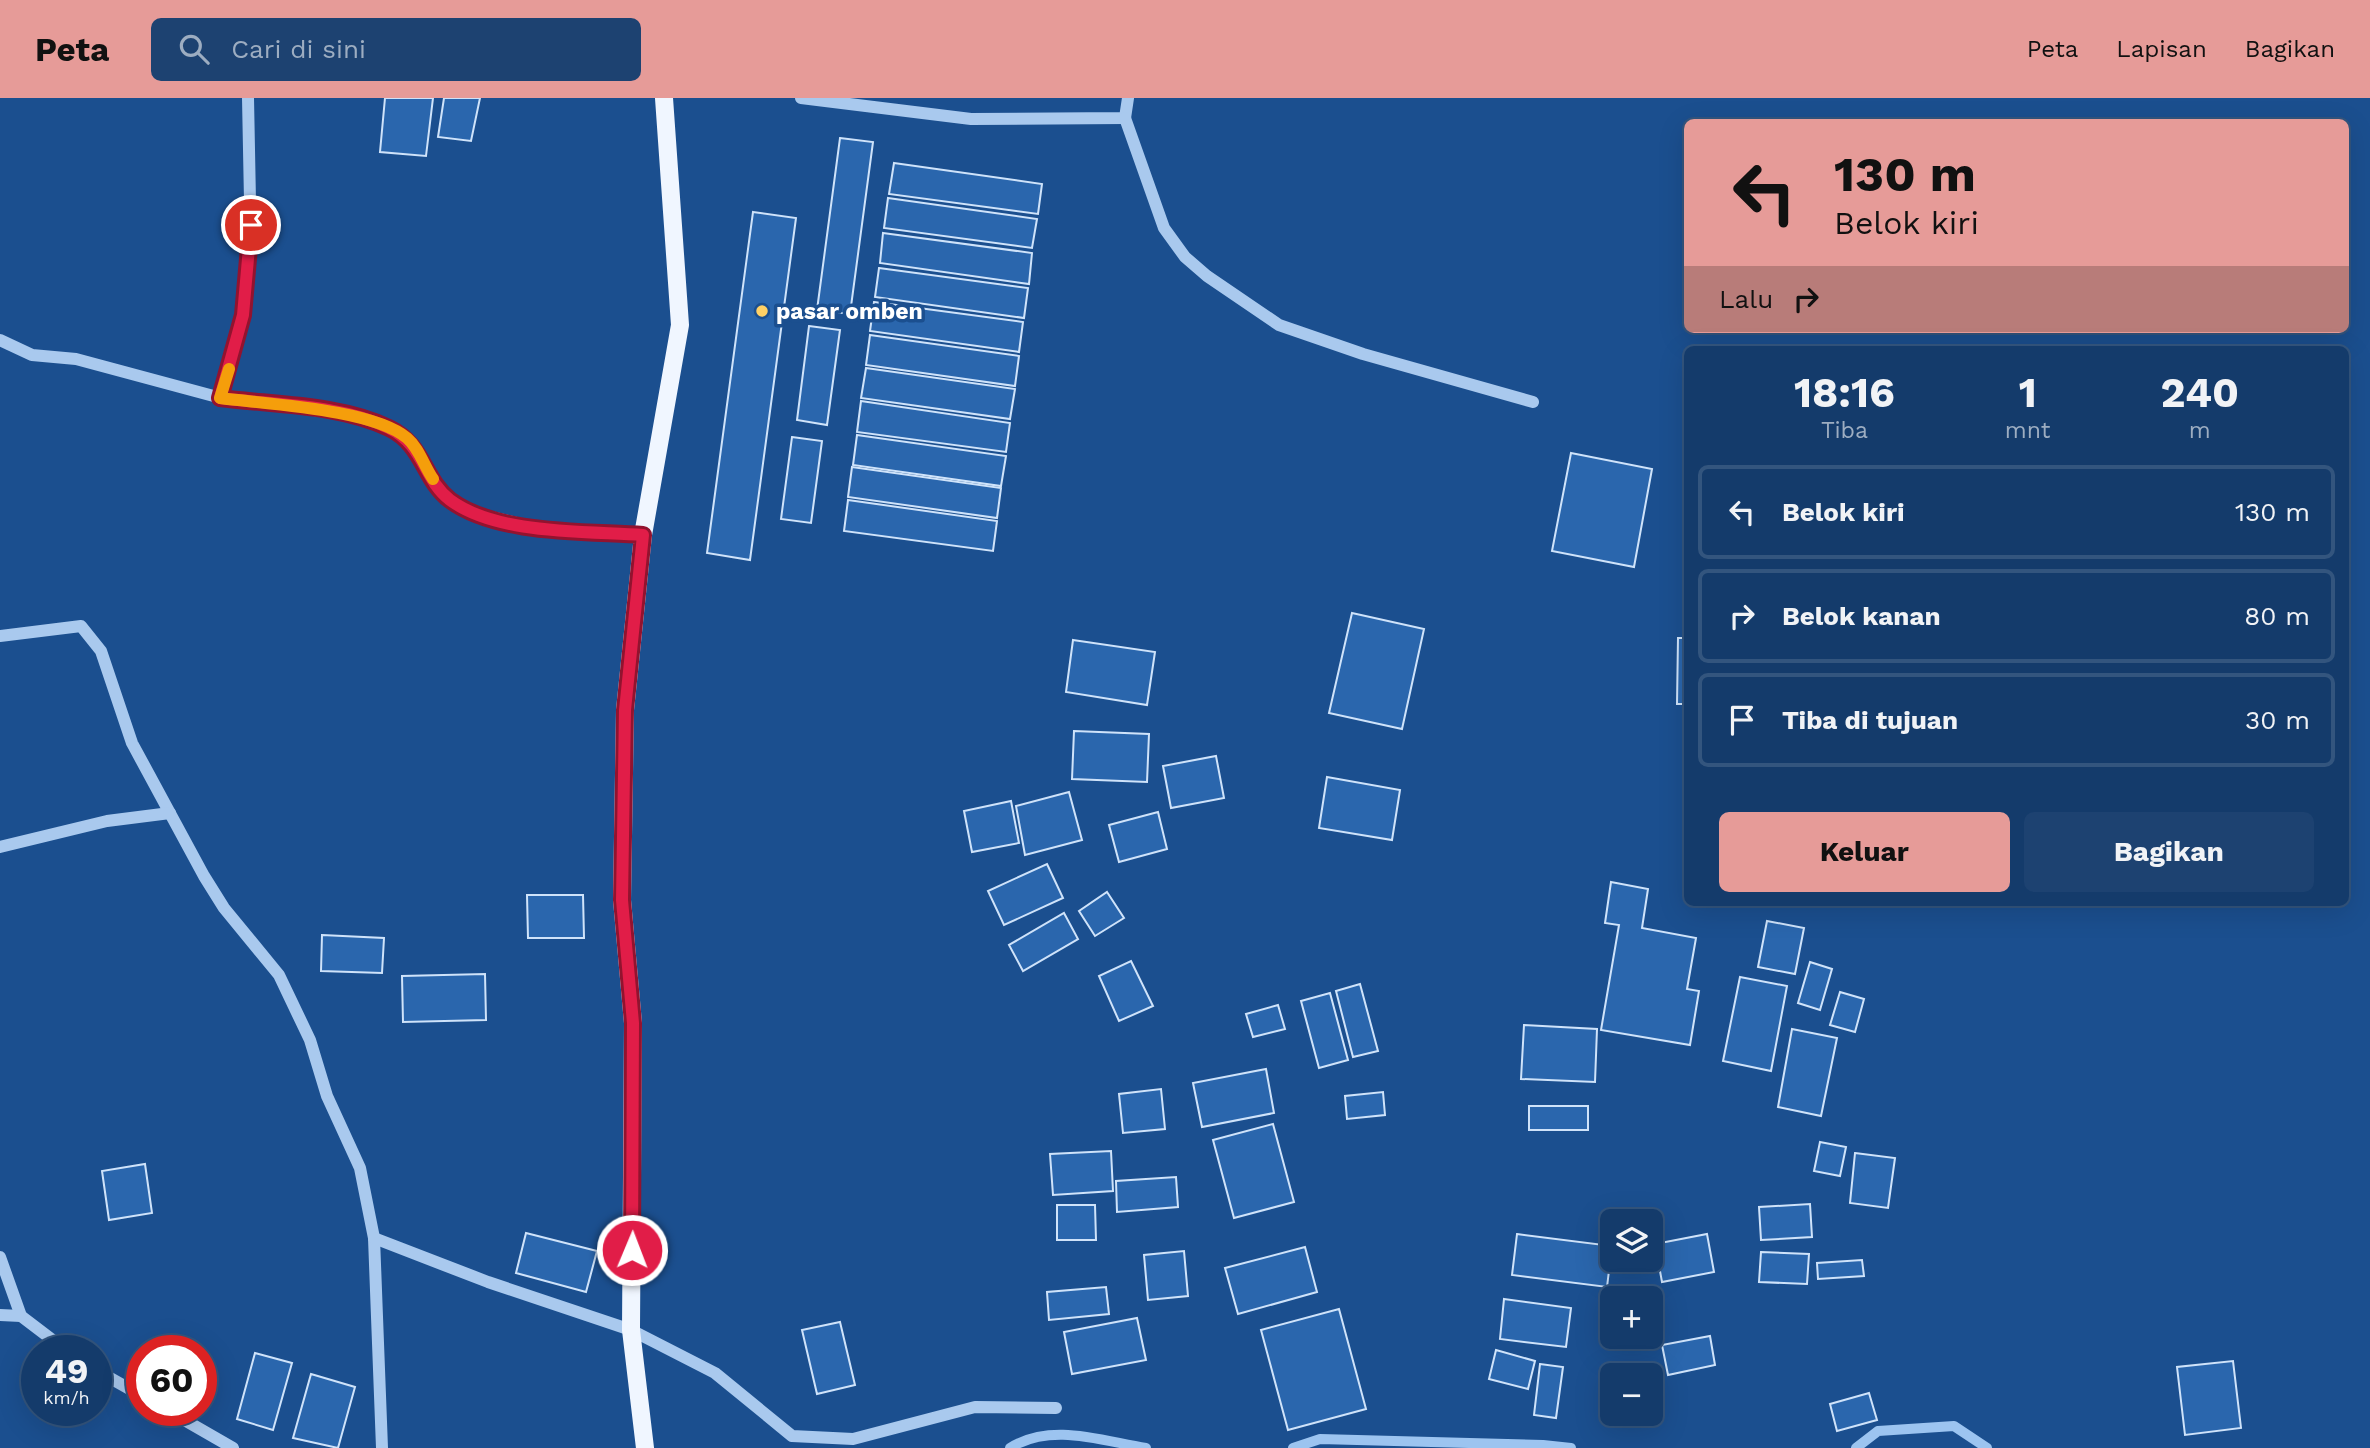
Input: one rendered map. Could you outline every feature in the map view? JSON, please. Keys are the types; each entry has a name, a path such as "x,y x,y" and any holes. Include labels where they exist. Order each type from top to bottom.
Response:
{"main road":[{"path":"645,1448 631,1330 633,1023 622,900 625,710 643,535 680,325 664,98"}],"street":[{"path":"220,398 243,315 251,253 248,98"},
{"path":"800,98 971,119 1125,118"},
{"path":"1128,98 1125,118 1164,228 1185,257 1207,276 1279,325 1363,354 1533,402"},
{"path":"0,340 32,355 76,359 220,398 345,414 386,427 407,438 448,499 470,512 538,528 643,535"},
{"path":"0,636 65,626 81,626 91,636 101,651 132,743 170,813 224,908 279,975 296,1007 310,1040 327,1096 360,1168 374,1238 382,1448"},
{"path":"0,847 107,821 170,813"},
{"path":"374,1238 488,1282 631,1330 715,1373 792,1437 853,1439 975,1407 1056,1408"},
{"path":"0,1257 21,1316 46,1335"},
{"path":"0,1315 21,1316"},
{"path":"195,1426 233,1448"}],"building":[{"path":"385,98 433,98 426,156 380,152"},
{"path":"444,98 480,98 471,141 438,137"},
{"name":"pasar omben","path":"840,138 873,142 850,314 817,310"},
{"path":"894,163 1042,184 1038,214 889,194"},
{"name":"pasar omben","path":"888,198 1037,219 1032,248 884,228"},
{"name":"pasar omben","path":"753,212 796,218 750,560 707,553"},
{"name":"pasar omben","path":"883,233 1032,253 1029,284 880,263"},
{"name":"pasar omben","path":"879,268 1028,288 1024,318 875,297"},
{"name":"pasar omben","path":"874,302 1023,322 1019,352 870,331"},
{"name":"pasar omben","path":"809,326 840,330 827,425 797,420"},
{"name":"pasar omben","path":"870,335 1019,356 1015,386 866,365"},
{"name":"pasar omben","path":"866,368 1015,389 1010,419 861,398"},
{"path":"861,401 1010,423 1006,452 857,432"},
{"path":"857,435 1006,456 1001,486 853,465"},
{"path":"792,437 822,441 811,523 781,519"},
{"path":"1571,453 1652,469 1634,567 1552,551"},
{"path":"852,467 1001,488 997,518 848,497"},
{"path":"848,500 997,521 993,551 844,531"},
{"path":"1352,613 1424,629 1402,729 1329,713"},
{"path":"1678,638 1684,638 1684,704 1677,704"},
{"path":"1073,640 1155,652 1147,705 1066,692"},
{"path":"1074,731 1149,734 1147,782 1072,779"},
{"path":"1216,756 1224,798 1171,808 1163,766"},
{"path":"1327,777 1400,790 1392,840 1319,828"},
{"path":"1069,792 1082,840 1025,855 1016,806"},
{"path":"1011,801 1019,843 972,852 964,811"},
{"path":"1158,812 1167,849 1119,862 1109,825"},
{"path":"1047,864 1063,898 1004,925 988,891"},
{"path":"1611,882 1648,889 1642,928 1696,938 1687,989 1699,991 1690,1045 1601,1030 1619,925 1605,923"},
{"path":"1107,892 1124,918 1095,936 1079,911"},
{"path":"527,895 583,895 584,938 528,938"},
{"path":"1064,913 1078,939 1023,971 1009,945"},
{"path":"1767,921 1804,928 1795,974 1758,967"},
{"path":"322,935 384,938 382,973 321,971"},
{"path":"1131,961 1153,1006 1119,1021 1099,976"},
{"path":"1810,962 1832,969 1820,1010 1798,1003"},
{"path":"485,974 486,1020 403,1022 402,976"},
{"path":"1740,977 1787,986 1771,1071 1723,1061"},
{"path":"1360,984 1378,1051 1353,1057 1336,991"},
{"path":"1840,992 1864,999 1855,1032 1830,1025"},
{"path":"1330,993 1348,1060 1319,1068 1301,1001"},
{"path":"1278,1005 1285,1029 1253,1037 1246,1014"},
{"path":"1524,1025 1597,1029 1595,1082 1521,1079"},
{"path":"1792,1029 1837,1038 1821,1116 1778,1107"},
{"path":"1266,1069 1274,1113 1202,1127 1193,1083"},
{"path":"1161,1089 1165,1129 1123,1133 1119,1094"},
{"path":"1383,1092 1385,1115 1347,1119 1345,1096"},
{"path":"1529,1106 1588,1106 1588,1130 1529,1130"},
{"path":"1273,1124 1294,1202 1234,1218 1213,1140"},
{"path":"1820,1142 1846,1147 1840,1176 1814,1171"},
{"path":"1111,1151 1113,1191 1053,1195 1050,1154"},
{"path":"1855,1153 1895,1158 1888,1208 1850,1203"},
{"path":"145,1164 152,1213 109,1220 102,1171"},
{"path":"1176,1177 1178,1207 1117,1212 1116,1181"},
{"path":"1810,1204 1812,1237 1761,1240 1759,1207"},
{"path":"1057,1205 1095,1205 1096,1240 1057,1240"},
{"path":"526,1233 597,1251 586,1292 516,1273"},
{"path":"1517,1234 1600,1244 1600,1272 1609,1272 1607,1286 1512,1275"},
{"path":"1707,1234 1714,1272 1662,1282 1663,1242"},
{"path":"1305,1247 1317,1292 1238,1314 1225,1268"},
{"path":"1184,1251 1188,1296 1148,1300 1144,1255"},
{"path":"1761,1252 1809,1254 1807,1284 1759,1282"},
{"path":"1862,1260 1864,1276 1818,1279 1817,1263"},
{"path":"1106,1287 1109,1314 1049,1320 1047,1292"},
{"path":"1504,1299 1571,1308 1566,1347 1500,1339"},
{"path":"1339,1309 1366,1409 1288,1430 1261,1330"},
{"path":"1137,1318 1146,1360 1072,1374 1064,1332"},
{"path":"840,1322 855,1385 817,1394 802,1330"},
{"path":"1710,1336 1715,1365 1668,1375 1663,1345"},
{"path":"1496,1350 1535,1361 1528,1389 1489,1379"},
{"path":"255,1353 292,1363 273,1430 237,1419"},
{"path":"2233,1361 2241,1428 2185,1435 2177,1367"},
{"path":"1540,1364 1563,1367 1556,1418 1534,1415"},
{"path":"311,1374 355,1387 338,1448 293,1438"},
{"path":"1869,1393 1877,1420 1837,1431 1830,1404"}],"waterway":[{"path":"1856,1448 1878,1431 1954,1426 1987,1448"},
{"path":"1010,1448 1026,1440 1059,1435 1094,1438 1146,1448"},
{"path":"1293,1448 1320,1439 1571,1448"}],"slow traffic":[{"path":"229,369 220,398 345,414 386,427 407,438 433,479"}],"place":[{"name":"pasar omben","path":"762,311"}],"route":[{"path":"251,225 251,253 243,315 220,398 345,414 386,427 407,438 448,499 470,512 538,528 643,535 625,710 622,900 633,1023 632,1250"}]}
